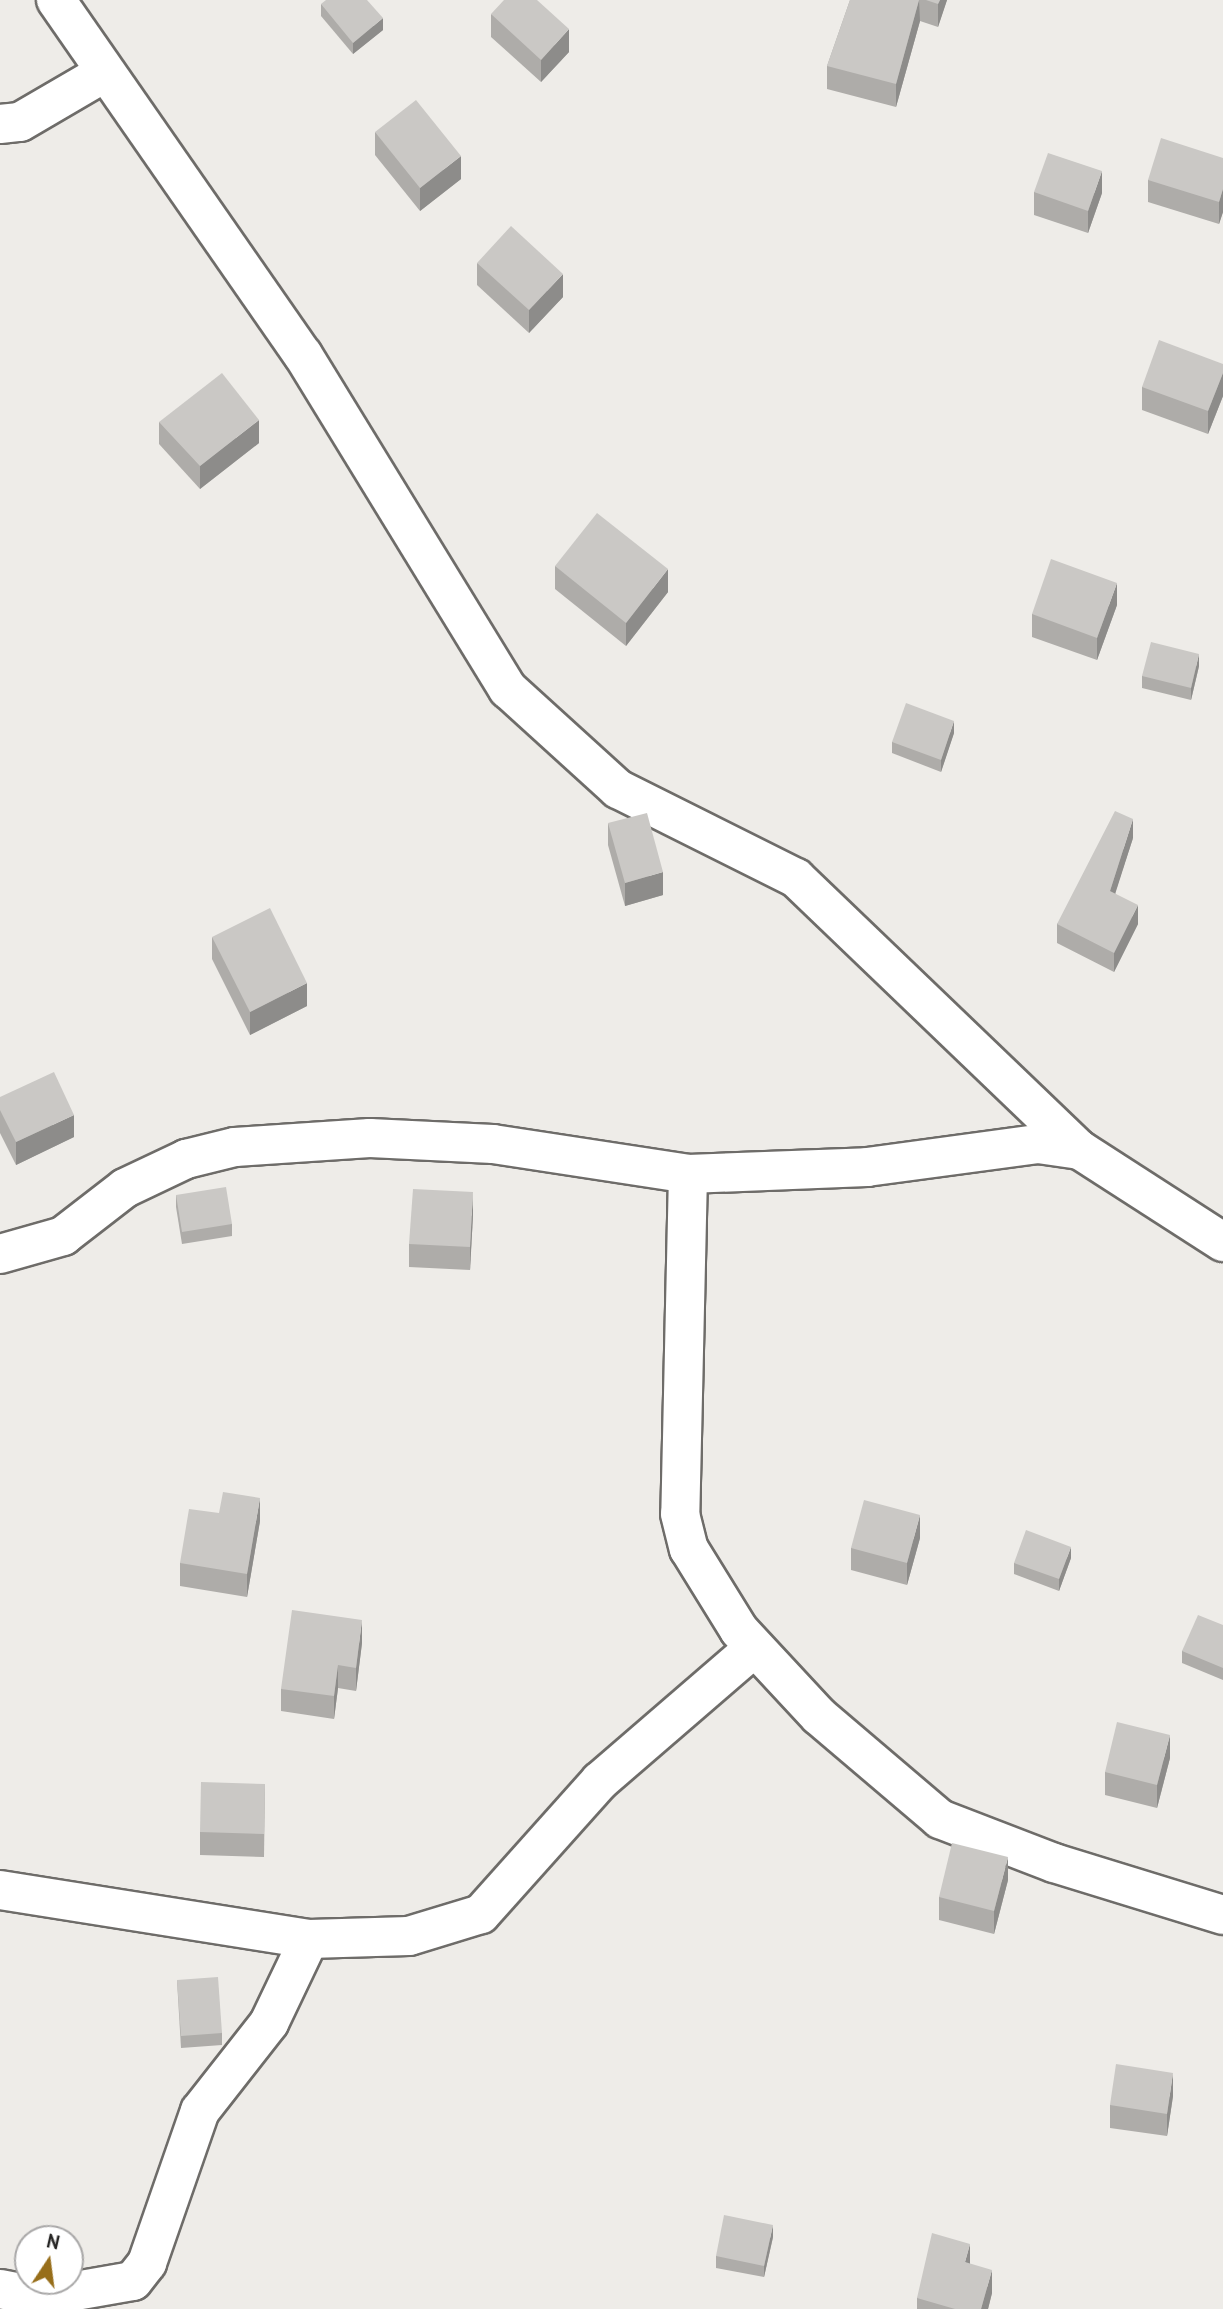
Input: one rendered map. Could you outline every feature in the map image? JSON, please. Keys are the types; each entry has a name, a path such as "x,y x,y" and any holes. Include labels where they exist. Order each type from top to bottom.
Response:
{"street":[{"path":"56,0 104,73 303,355 508,689 618,789 796,878 1080,1150 1223,1242"},
{"path":"0,124 20,122 104,73"},
{"path":"0,1254 63,1236 125,1188 186,1159 234,1147 370,1138 493,1144 688,1174 867,1167 1038,1144 1080,1150"},
{"path":"688,1174 680,1514 689,1549 754,1648 819,1716 940,1819 1054,1863 1223,1915"},
{"path":"0,1890 309,1939 409,1936 481,1914 600,1781 754,1648"},
{"path":"0,2289 46,2303 133,2281 147,2263 200,2112 269,2023 309,1939"}],"building":[{"path":"326,0 367,0 383,18 353,43 321,4"},
{"path":"504,0 537,0 569,29 541,60 491,14"},
{"path":"850,0 919,0 896,84 827,66"},
{"path":"416,100 461,156 420,188 375,132"},
{"path":"1161,138 1223,158 1223,189 1219,202 1148,180"},
{"path":"1048,153 1102,171 1088,211 1034,192"},
{"path":"511,226 563,274 529,310 477,263"},
{"path":"1159,340 1223,364 1223,373 1208,411 1142,387"},
{"path":"222,373 259,420 200,466 159,422"},
{"path":"597,513 668,569 626,623 555,566"},
{"path":"1051,559 1117,583 1097,638 1032,614"},
{"path":"1151,642 1199,654 1191,688 1142,676"},
{"path":"906,703 954,721 941,760 892,742"},
{"path":"1115,811 1133,819 1110,891 1138,905 1114,953 1057,924"},
{"path":"647,813 663,872 625,883 608,823"},
{"path":"270,908 307,983 250,1012 212,937"},
{"path":"54,1072 74,1115 16,1142 0,1110 0,1097"},
{"path":"226,1187 232,1224 182,1232 176,1195"},
{"path":"413,1189 473,1192 470,1247 409,1244"},
{"path":"223,1492 260,1498 247,1574 180,1563 189,1509 219,1513"},
{"path":"864,1500 920,1515 907,1563 851,1548"},
{"path":"1026,1530 1071,1547 1059,1579 1014,1563"},
{"path":"292,1610 362,1620 356,1668 338,1665 334,1696 281,1689"},
{"path":"1198,1615 1223,1625 1223,1668 1182,1651"},
{"path":"1117,1722 1170,1735 1157,1785 1105,1772"},
{"path":"201,1782 265,1784 264,1834 200,1832"},
{"path":"952,1843 1008,1857 994,1911 939,1897"},
{"path":"218,1977 222,2033 181,2036 177,1980"},
{"path":"1116,2064 1173,2073 1167,2114 1110,2105"},
{"path":"724,2215 773,2225 764,2266 716,2256"},
{"path":"932,2233 970,2244 965,2262 992,2270 981,2309 955,2309 917,2298"}]}
